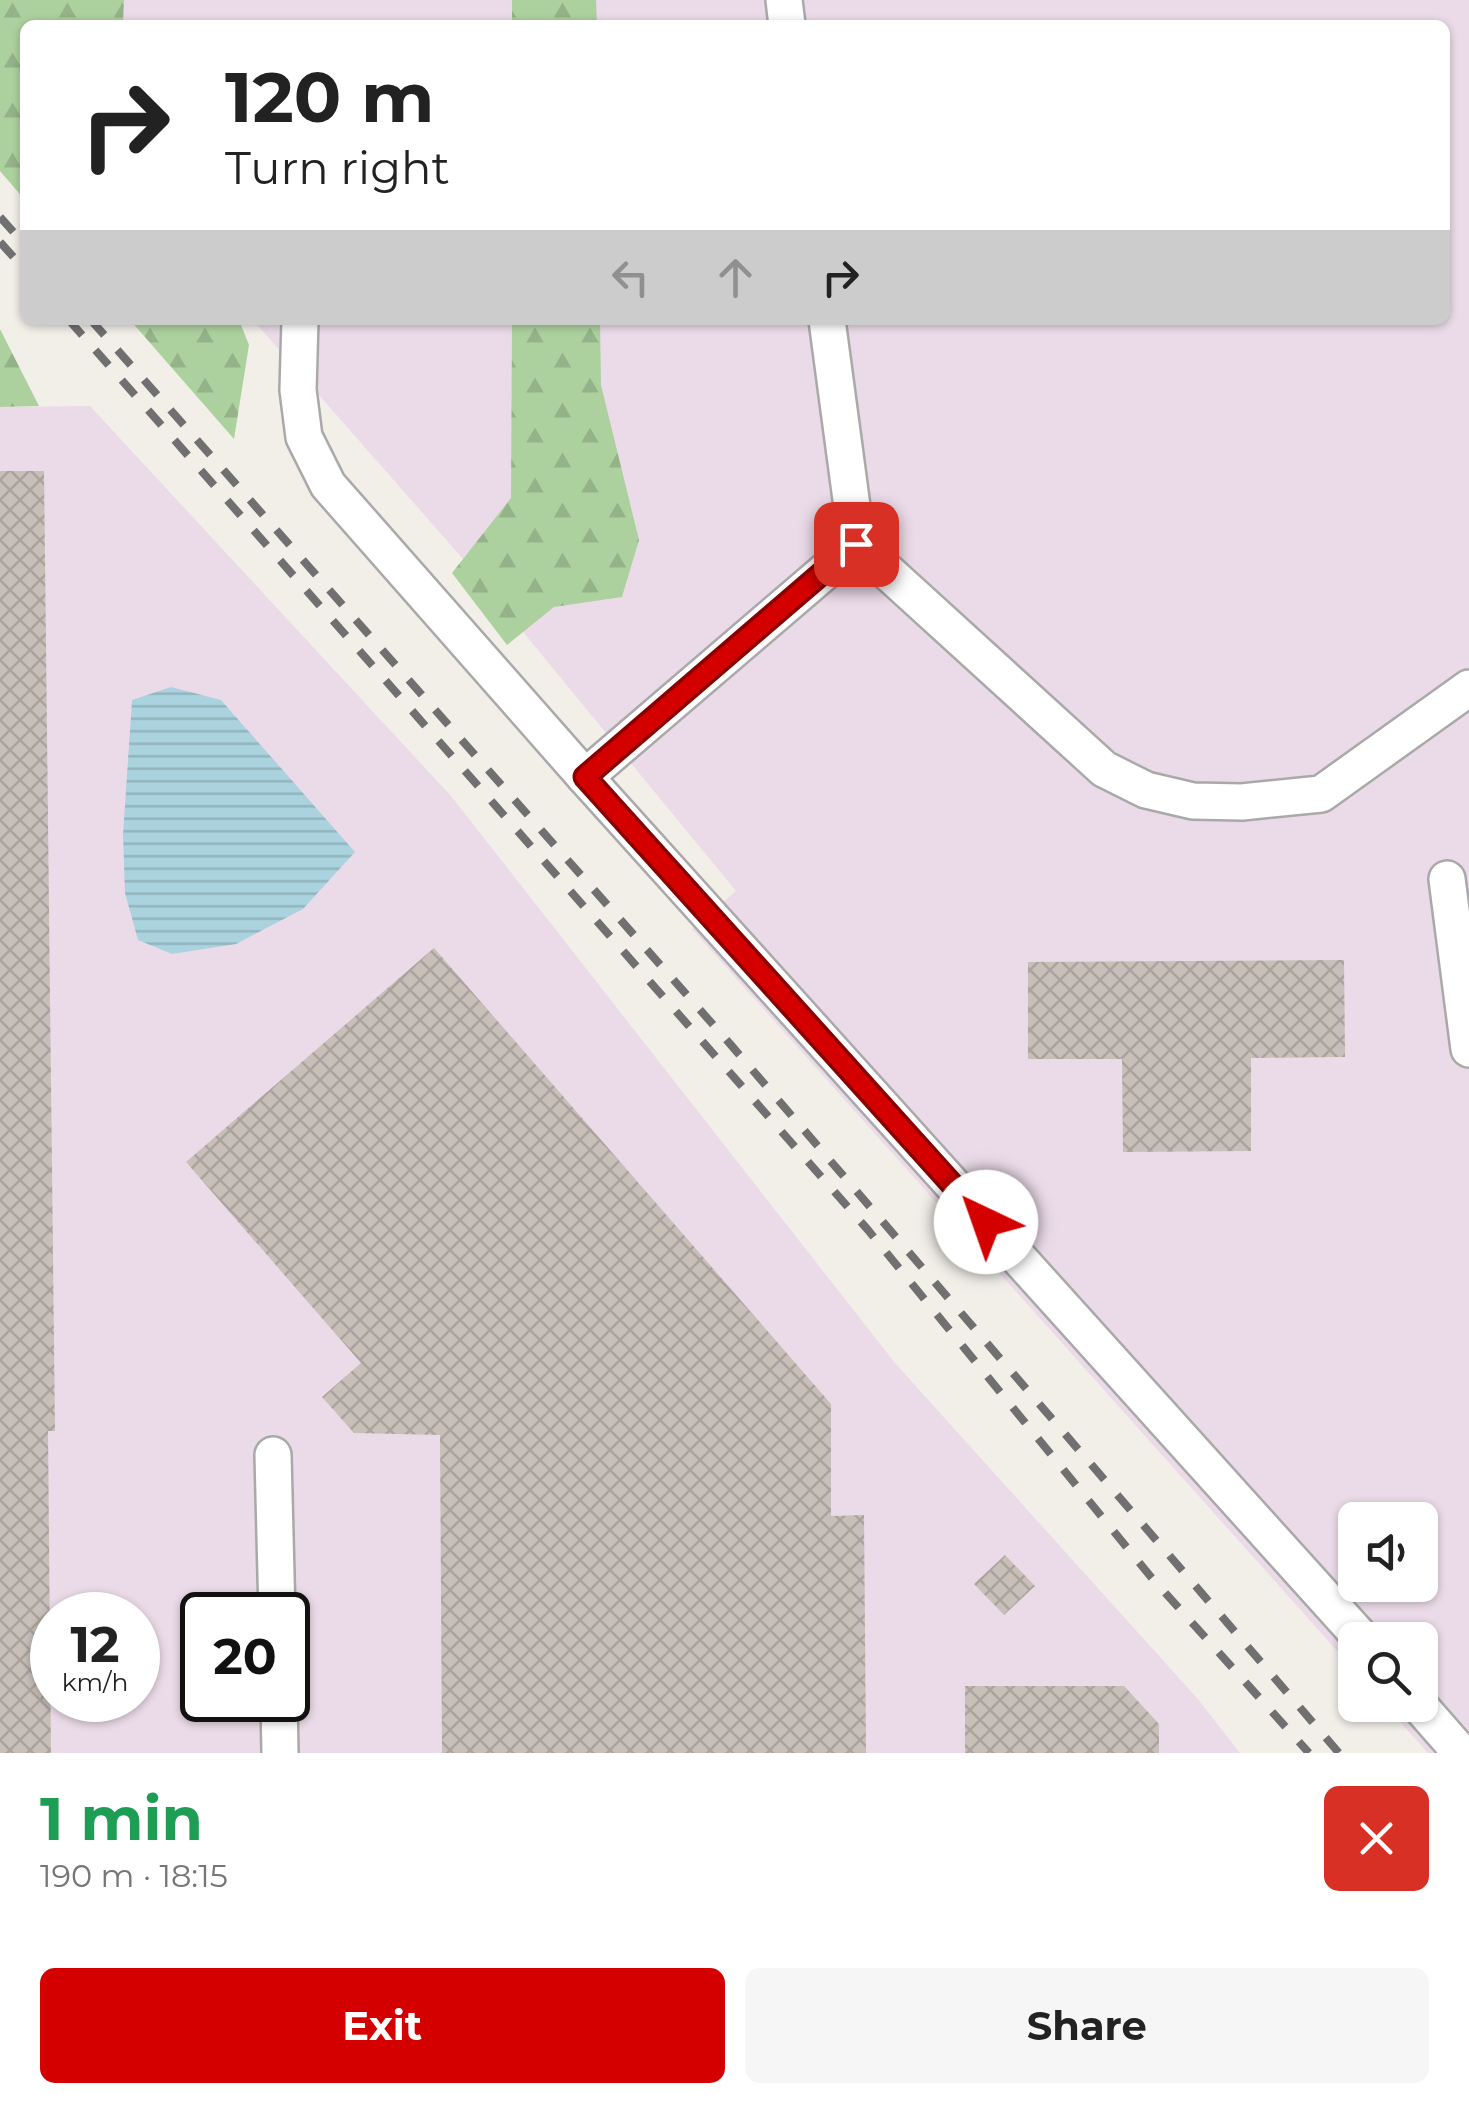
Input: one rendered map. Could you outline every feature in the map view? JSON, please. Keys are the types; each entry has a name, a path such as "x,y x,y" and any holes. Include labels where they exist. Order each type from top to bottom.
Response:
{"lane":[{"path":"300,325 298,390 304,436 328,485 585,777 1347,1622"},
{"path":"827,325 856,544 1104,769 1146,790 1193,801 1242,802 1321,794 1469,688"},
{"path":"585,777 856,544"},
{"path":"1446,879 1469,1049"},
{"path":"273,1455 276,1592"},
{"path":"279,1722 280,1753"},
{"path":"1434,1722 1461,1753"}],"shaded area":[{"path":"124,0 1469,0 1469,1753 1428,1753 1400,1722 1438,1722 1438,1622 1338,1622 1338,1652 692,929 736,891 463,559 257,325 1450,325 1450,20 123,20"},
{"path":"90,406 451,796 895,1363 1197,1698 1240,1753 0,1753 0,407"}],"green space":[{"path":"0,0 124,0 123,20 20,20 20,194 0,171"},
{"path":"512,0 596,0 597,20 512,20"},
{"path":"134,325 241,325 249,345 234,439"},
{"path":"512,325 600,325 601,385 639,540 622,597 554,607 507,645 452,573 511,498"},
{"path":"0,329 39,406 0,407"}],"water":[{"path":"171,687 221,700 355,852 303,909 236,944 172,954 138,940 125,893 123,835 132,700"}],"building":[{"path":"0,471 44,471 55,1431 48,1431 50,1592 30,1592 30,1722 51,1722 51,1753 0,1753"},
{"path":"434,948 831,1404 831,1516 864,1515 866,1753 442,1753 440,1435 354,1433 322,1397 361,1363 186,1162"},
{"path":"1344,960 1345,1057 1251,1058 1251,1151 1123,1152 1122,1059 1028,1059 1028,962"},
{"path":"1005,1555 1035,1586 1004,1615 974,1584"},
{"path":"965,1686 1124,1686 1159,1724 1159,1753 965,1753"}],"railway":[{"path":"0,217 20,239"},
{"path":"0,242 20,264"},
{"path":"73,325 868,1230 1151,1577 1309,1753"},
{"path":"95,325 731,1045 1339,1753"}],"route":[{"path":"856,544 585,777 986,1222"}]}
